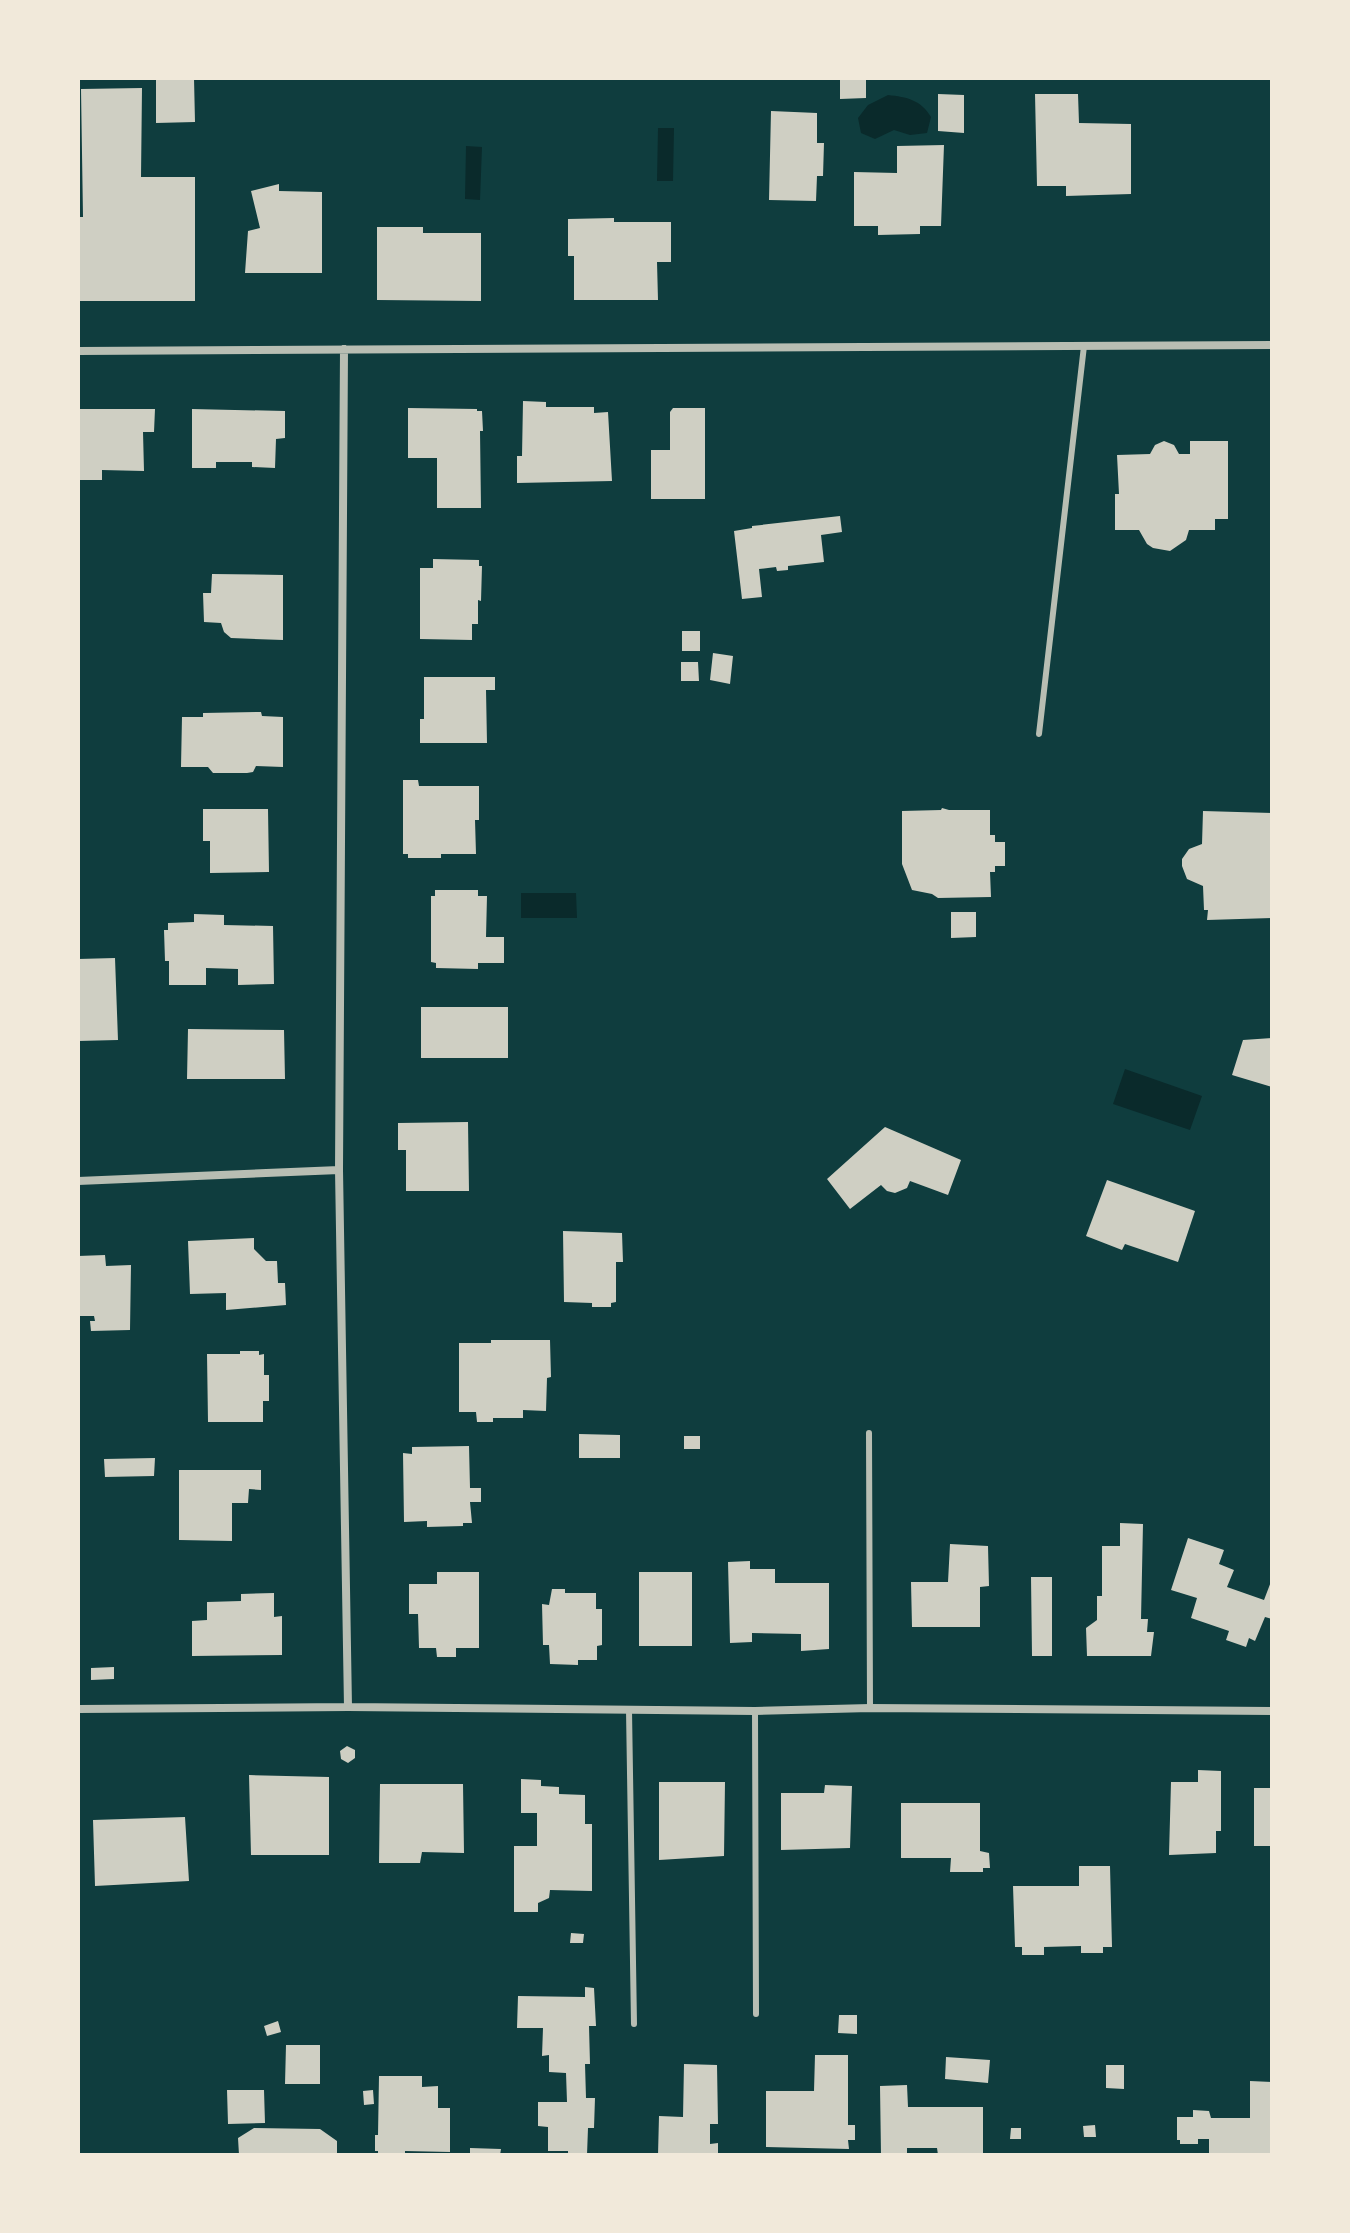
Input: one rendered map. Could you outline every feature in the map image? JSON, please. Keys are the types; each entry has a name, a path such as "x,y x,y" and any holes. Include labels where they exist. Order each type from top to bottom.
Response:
{"street":[{"path":"78,351 1272,345"},
{"path":"344,349 339,1170 348,1707"},
{"path":"78,1181 339,1170"},
{"path":"78,1709 348,1707 1272,1711"}],"lane":[{"path":"1039,734 1084,346"},
{"path":"869,1433 870,1708"},
{"path":"629,1710 634,2024"},
{"path":"755,1711 756,2014"}],"water":[{"path":"888,95 907,98 923,107 931,117 927,133 910,135 894,130 875,139 861,133 858,118 868,105"},
{"path":"658,128 674,128 673,181 657,181"},
{"path":"466,146 482,147 480,200 465,199"},
{"path":"521,893 576,893 577,918 521,918"},
{"path":"1125,1069 1202,1096 1190,1130 1113,1104"}],"building":[{"path":"156,78 194,78 195,122 156,123"},
{"path":"840,80 866,80 866,98 840,99"},
{"path":"142,88 141,177 195,177 195,301 78,301 78,217 83,217 81,89"},
{"path":"938,94 964,95 964,133 938,131"},
{"path":"1035,94 1078,94 1079,123 1131,124 1131,194 1066,196 1066,186 1037,186"},
{"path":"771,111 817,113 817,143 824,143 823,176 817,176 816,201 769,200"},
{"path":"944,145 941,226 920,226 920,234 878,235 878,226 854,226 854,172 897,173 897,146"},
{"path":"279,184 279,191 322,192 322,273 245,273 248,231 260,228 251,191"},
{"path":"614,218 614,222 671,222 671,262 657,262 658,300 574,300 574,256 568,256 568,219"},
{"path":"377,227 423,227 423,233 481,233 481,301 377,300"},
{"path":"523,401 546,402 546,407 594,407 594,413 608,412 612,481 517,483 517,456 522,456"},
{"path":"408,408 482,411 481,508 437,508 437,458 408,458"},
{"path":"673,408 705,408 705,499 651,499 651,450 670,450 670,412"},
{"path":"78,409 155,409 154,432 143,432 144,471 102,470 102,480 78,480"},
{"path":"192,409 285,411 285,438 276,439 275,468 252,467 252,462 216,462 216,468 192,468"},
{"path":"1164,441 1174,445 1179,454 1190,454 1190,441 1228,441 1228,519 1215,519 1215,530 1189,530 1186,540 1170,551 1147,544 1139,530 1115,530 1115,494 1119,494 1117,455 1150,454 1155,445"},
{"path":"840,516 842,532 821,535 824,562 788,566 788,570 777,571 776,567 759,569 762,597 742,599 734,531 752,526"},
{"path":"433,559 479,560 479,566 482,566 478,624 472,624 472,640 420,639 420,568 433,568"},
{"path":"212,574 283,575 283,640 231,638 224,632 221,623 204,622 203,593 211,593"},
{"path":"682,631 700,631 700,651 682,651"},
{"path":"713,653 733,656 730,684 710,680"},
{"path":"681,662 698,662 699,681 681,681"},
{"path":"424,677 495,677 495,690 486,690 487,743 420,743 420,719 424,719"},
{"path":"261,712 262,716 283,717 283,767 256,766 253,772 247,773 213,773 208,767 181,767 182,717 203,717 203,713"},
{"path":"403,780 418,780 419,786 479,786 479,820 475,820 476,854 408,858 408,854 403,854"},
{"path":"942,808 990,810 990,835 995,835 995,842 1005,842 1005,866 995,866 995,872 990,872 991,897 938,898 912,890 902,864 902,811"},
{"path":"203,809 268,809 269,872 210,873 210,841 203,841"},
{"path":"1203,811 1272,813 1272,918 1207,920 1203,886 1187,879 1182,866 1182,859 1189,849 1202,844"},
{"path":"435,890 478,890 478,896 487,896 486,937 504,937 504,963 478,963 478,969 436,968 436,963 431,962 431,896 435,896"},
{"path":"951,912 976,912 976,937 951,938"},
{"path":"194,914 224,915 224,925 273,926 274,984 238,985 238,969 206,968 206,985 169,985 164,930 168,930 168,923 194,922"},
{"path":"115,958 118,1040 78,1041 78,959"},
{"path":"421,1007 508,1007 508,1058 421,1058"},
{"path":"188,1029 284,1030 285,1079 187,1079"},
{"path":"1272,1038 1272,1087 1232,1075 1243,1040"},
{"path":"468,1122 469,1191 406,1191 406,1150 398,1150 398,1123"},
{"path":"885,1127 961,1160 948,1195 910,1181 907,1188 895,1193 881,1185 850,1209 827,1179"},
{"path":"1107,1180 1195,1211 1178,1262 1125,1244 1122,1250 1086,1236"},
{"path":"563,1231 622,1233 623,1262 616,1262 616,1302 611,1303 611,1307 564,1302"},
{"path":"254,1238 254,1249 266,1261 277,1261 278,1283 285,1283 286,1305 226,1310 226,1293 190,1294 188,1241"},
{"path":"105,1255 106,1266 131,1265 130,1330 91,1331 90,1321 95,1321 94,1316 78,1316 78,1256"},
{"path":"491,1340 550,1340 551,1377 547,1378 546,1411 523,1410 523,1418 493,1418 493,1422 477,1422 476,1412 459,1412 459,1343 491,1343"},
{"path":"240,1351 264,1354 264,1375 269,1375 269,1401 263,1401 263,1422 208,1422 207,1354 240,1354"},
{"path":"579,1434 620,1435 620,1458 579,1458"},
{"path":"684,1436 700,1436 700,1449 684,1449"},
{"path":"469,1446 470,1488 481,1488 481,1502 470,1502 472,1523 427,1527 427,1521 404,1522 403,1453 412,1454 412,1447"},
{"path":"155,1458 154,1476 105,1477 104,1459"},
{"path":"179,1470 261,1470 261,1490 249,1489 248,1503 232,1503 232,1541 179,1540"},
{"path":"1120,1523 1143,1524 1141,1619 1148,1619 1147,1632 1154,1632 1151,1656 1087,1656 1086,1628 1097,1620 1097,1596 1102,1596 1102,1546 1120,1546"},
{"path":"1188,1538 1224,1550 1219,1564 1234,1570 1227,1587 1264,1600 1272,1579 1272,1619 1265,1617 1255,1641 1249,1638 1246,1647 1226,1640 1229,1631 1191,1618 1197,1598 1171,1590"},
{"path":"950,1544 988,1546 989,1586 980,1587 980,1627 912,1627 911,1582 948,1582"},
{"path":"750,1561 750,1569 775,1569 775,1583 829,1583 829,1649 801,1651 801,1634 752,1633 752,1642 730,1643 728,1562"},
{"path":"437,1572 479,1572 479,1648 456,1648 456,1657 437,1657 436,1648 419,1648 418,1614 409,1614 409,1584 437,1584"},
{"path":"639,1572 692,1572 692,1646 639,1646"},
{"path":"1031,1577 1052,1577 1052,1656 1032,1656"},
{"path":"552,1589 565,1589 565,1593 596,1593 596,1609 602,1609 602,1645 597,1646 597,1660 578,1660 578,1665 550,1664 549,1645 543,1645 542,1604 549,1605"},
{"path":"274,1593 274,1617 282,1616 282,1655 192,1656 192,1621 207,1620 207,1602 241,1601 241,1594"},
{"path":"114,1667 114,1679 91,1680 91,1668"},
{"path":"347,1746 355,1750 355,1758 348,1763 341,1759 340,1751"},
{"path":"1198,1770 1221,1771 1221,1831 1216,1831 1216,1853 1169,1855 1171,1782 1198,1782"},
{"path":"249,1775 329,1777 329,1855 251,1855"},
{"path":"521,1779 541,1780 541,1786 559,1787 559,1794 585,1795 585,1824 592,1824 592,1891 550,1890 549,1898 538,1903 538,1912 514,1912 514,1846 537,1846 537,1813 521,1813"},
{"path":"659,1782 725,1782 724,1856 659,1860"},
{"path":"380,1784 463,1784 464,1853 422,1852 420,1863 379,1863"},
{"path":"825,1785 852,1786 850,1848 781,1850 781,1793 824,1793"},
{"path":"1254,1788 1272,1788 1272,1846 1254,1846"},
{"path":"901,1803 980,1803 980,1851 989,1853 990,1868 983,1868 983,1872 950,1872 951,1858 901,1858"},
{"path":"185,1817 189,1881 95,1886 93,1820"},
{"path":"1079,1866 1110,1866 1112,1947 1103,1947 1103,1953 1081,1953 1081,1946 1044,1947 1044,1955 1022,1955 1022,1947 1015,1947 1013,1886 1079,1886"},
{"path":"571,1933 584,1934 583,1943 570,1943"},
{"path":"585,1987 594,1988 596,2026 589,2026 590,2064 585,2064 586,2098 595,2098 594,2128 588,2128 587,2155 568,2155 568,2151 548,2151 548,2127 538,2126 538,2102 567,2102 566,2073 549,2072 549,2055 542,2056 543,2028 517,2028 518,1996 585,1997"},
{"path":"839,2015 857,2015 857,2034 838,2033"},
{"path":"278,2021 281,2032 267,2036 264,2026"},
{"path":"286,2045 320,2045 320,2084 285,2084"},
{"path":"815,2055 848,2055 848,2125 855,2125 855,2140 848,2140 849,2149 766,2147 766,2091 814,2091"},
{"path":"946,2057 990,2060 988,2083 945,2079"},
{"path":"684,2064 717,2065 718,2124 710,2124 710,2144 718,2143 718,2155 658,2155 659,2116 683,2117"},
{"path":"1106,2065 1124,2065 1124,2089 1106,2088"},
{"path":"379,2076 422,2076 422,2087 438,2086 438,2108 450,2108 450,2152 405,2151 405,2155 378,2155 375,2135 378,2135"},
{"path":"1250,2081 1272,2082 1272,2155 1209,2155 1209,2139 1198,2139 1198,2144 1180,2144 1177,2140 1177,2117 1193,2117 1193,2110 1209,2111 1211,2118 1250,2118"},
{"path":"907,2085 908,2107 983,2107 983,2155 938,2155 937,2148 907,2148 907,2155 881,2155 880,2086"},
{"path":"227,2090 264,2090 265,2123 228,2124"},
{"path":"373,2090 374,2104 364,2105 363,2091"},
{"path":"1095,2125 1096,2137 1084,2137 1083,2126"},
{"path":"254,2128 320,2129 337,2141 337,2155 239,2155 238,2138"},
{"path":"1011,2128 1021,2128 1021,2139 1010,2139"},
{"path":"470,2148 501,2149 500,2155 470,2155"}]}
